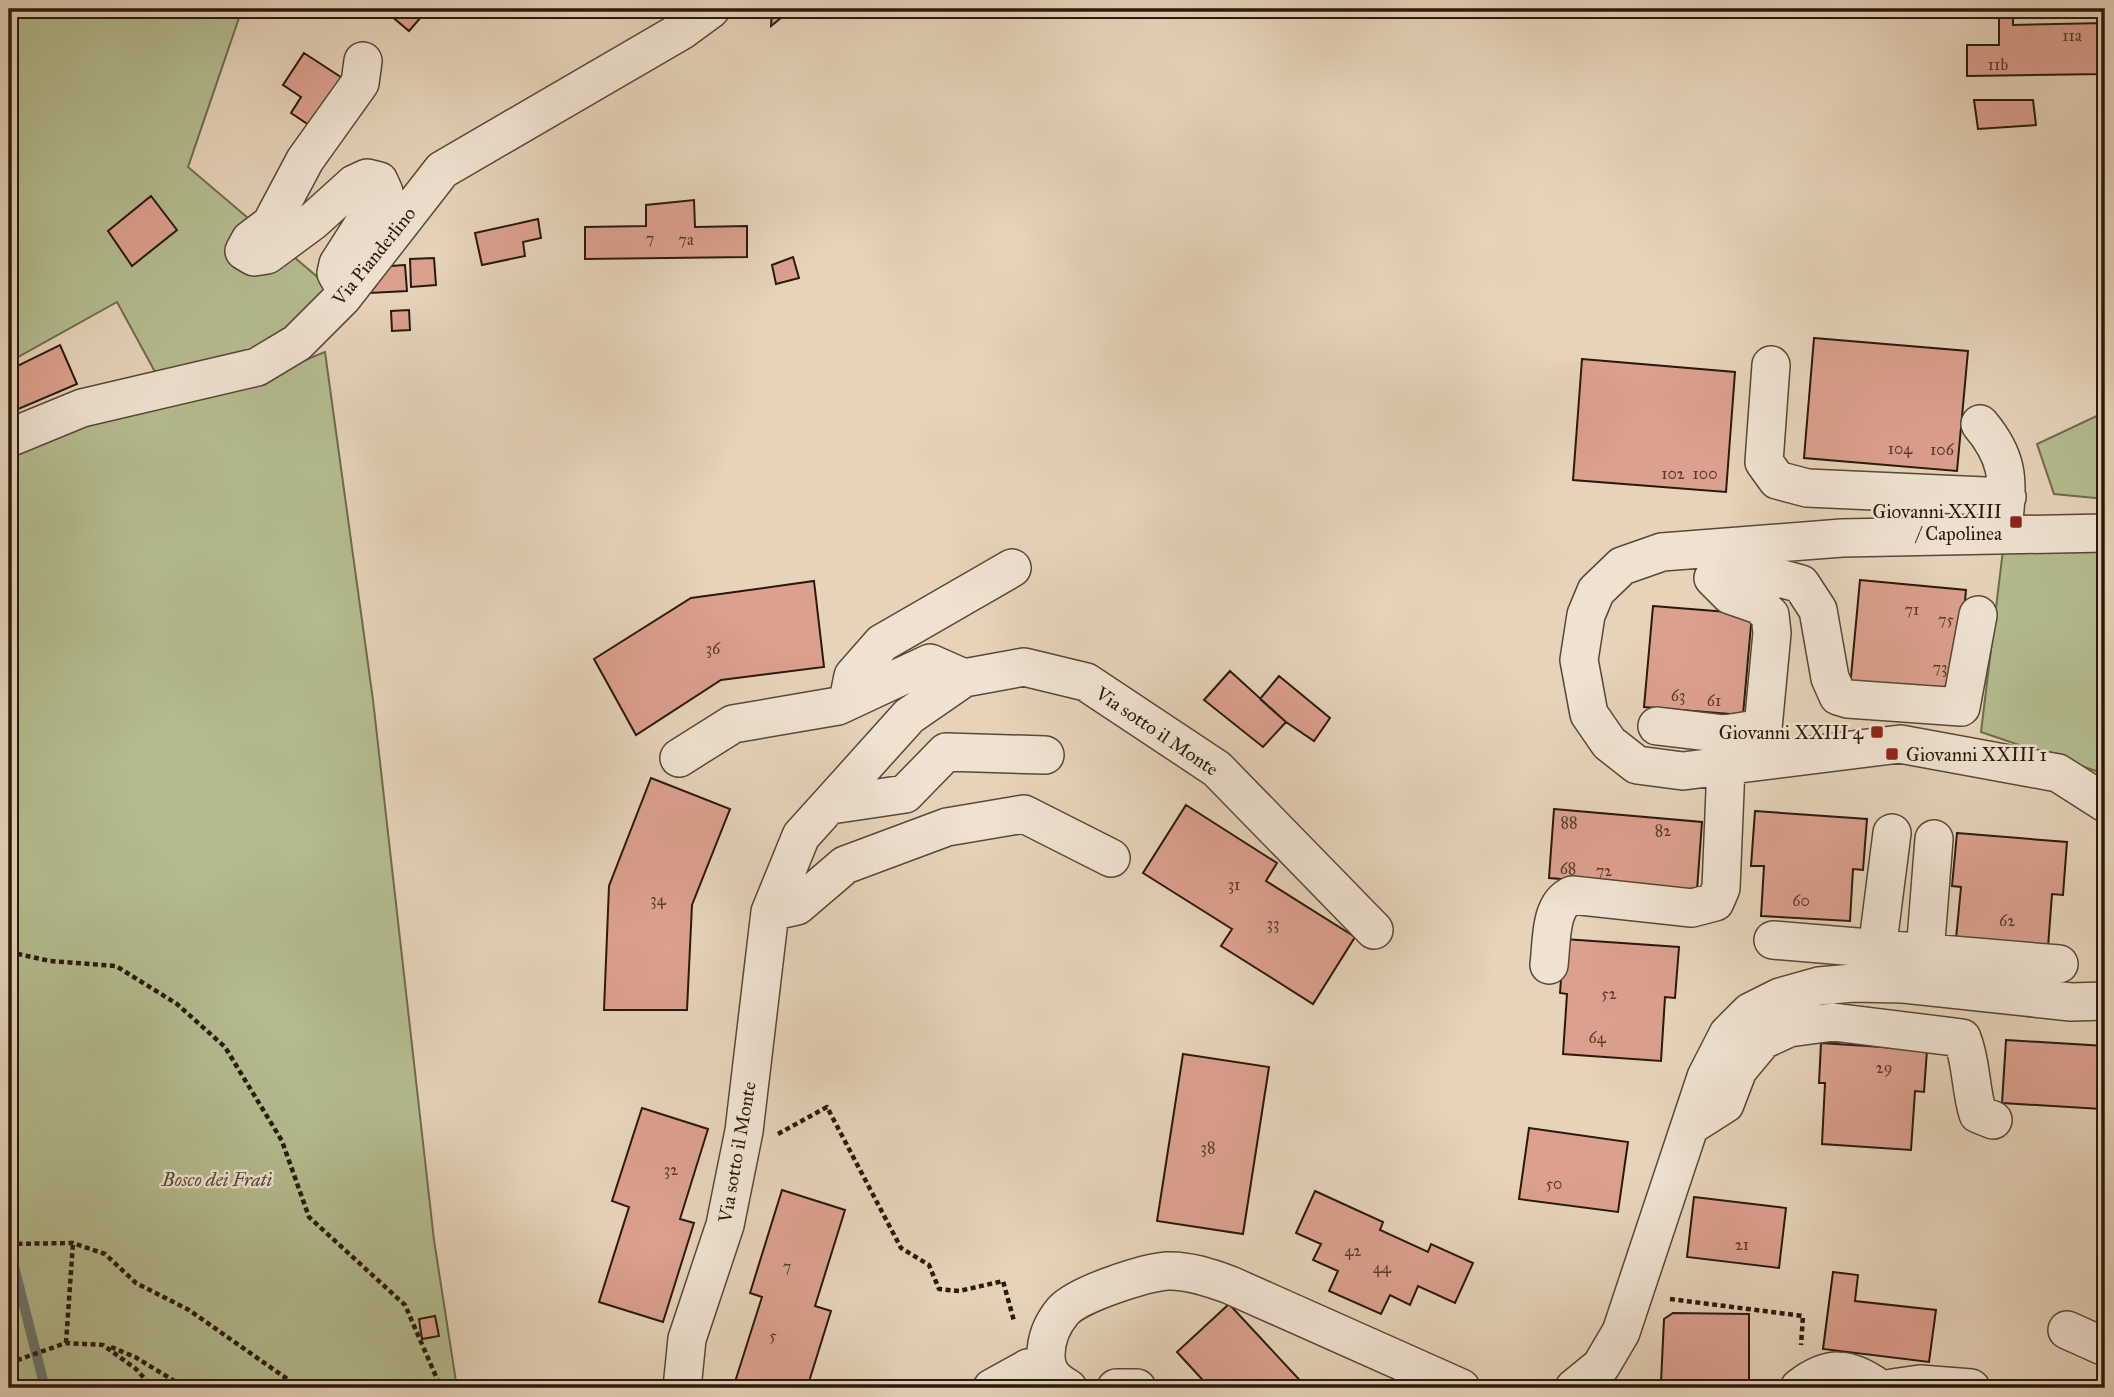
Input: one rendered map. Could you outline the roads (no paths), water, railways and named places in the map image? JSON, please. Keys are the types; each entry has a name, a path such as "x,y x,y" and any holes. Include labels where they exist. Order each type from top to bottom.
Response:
{"street":[{"name":"Via Pianderlino","path":"9,439 82,408 257,367 297,343 348,290 442,170 681,31 711,9"},
{"path":"348,290 336,272 338,264 384,192 379,181 367,178 354,184 313,221 267,254 254,257 244,251 250,240 271,224 305,160 360,83 363,61"},
{"path":"1771,365 1763,462 1777,480 1819,488 2007,497"},
{"path":"1980,424 1996,442 2004,460 2007,497 2003,534"},
{"path":"2105,533 1842,538 1662,552 1622,566 1597,592 1586,615 1579,660 1589,714 1609,743 1637,765 1683,771 1900,744 2058,774 2105,803"},
{"path":"1657,726 1725,734 1763,728 1772,633 1770,615 1759,605 1730,596 1717,580 1662,552"},
{"path":"848,701 853,676 883,643 1012,568"},
{"path":"1717,580 1783,579 1801,584 1818,610 1830,678 1838,696 1848,699 1961,707 1978,615"},
{"path":"679,758 733,724 848,701 930,663 964,678"},
{"name":"Via sotto il Monte","path":"682,1388 687,1339 725,1225 744,1131 770,912 801,836 909,716 964,678 1024,667 1086,682 1217,769 1374,930"},
{"path":"831,805 905,794 946,752 1045,755"},
{"path":"1549,965 1557,909 1562,900 1572,895 1692,908 1715,902 1721,888 1726,766"},
{"path":"770,912 797,906 845,864 947,827 1024,814 1111,858"},
{"path":"1892,833 1904,960"},
{"path":"1904,960 1934,839"},
{"path":"1773,940 1904,960 2071,1002 2105,1001"},
{"path":"1574,1388 1601,1366 1620,1332 1635,1295 1706,1077 1728,1034 1750,1012 1780,997 1819,986 1853,983 1904,960 2059,964"},
{"path":"1692,1125 1725,1104 1738,1070 1763,1040 1789,1028 1833,1022 1962,1038 1969,1055 1970,1088 1978,1114 1993,1120"},
{"path":"992,1388 1047,1374 1048,1332 1065,1309 1129,1278 1169,1271 1202,1276 1230,1285 1461,1388"},
{"path":"2067,1330 2105,1347"},
{"path":"1799,1388 1817,1374 1836,1371 1860,1374 1879,1388"},
{"path":"1892,1388 1920,1384 1971,1388"},
{"path":"1116,1388 1137,1388"}],"waterway":[{"path":"9,1247 45,1388"}],"place":[{"name":"Giovanni XXIII / Capolinea","path":"2016,522"},
{"name":"Giovanni XXIII 4","path":"1877,732"},
{"name":"Giovanni XXIII 1","path":"1892,754"}],"park label":[{"name":"Bosco dei Frati","path":"217,1179"}]}
